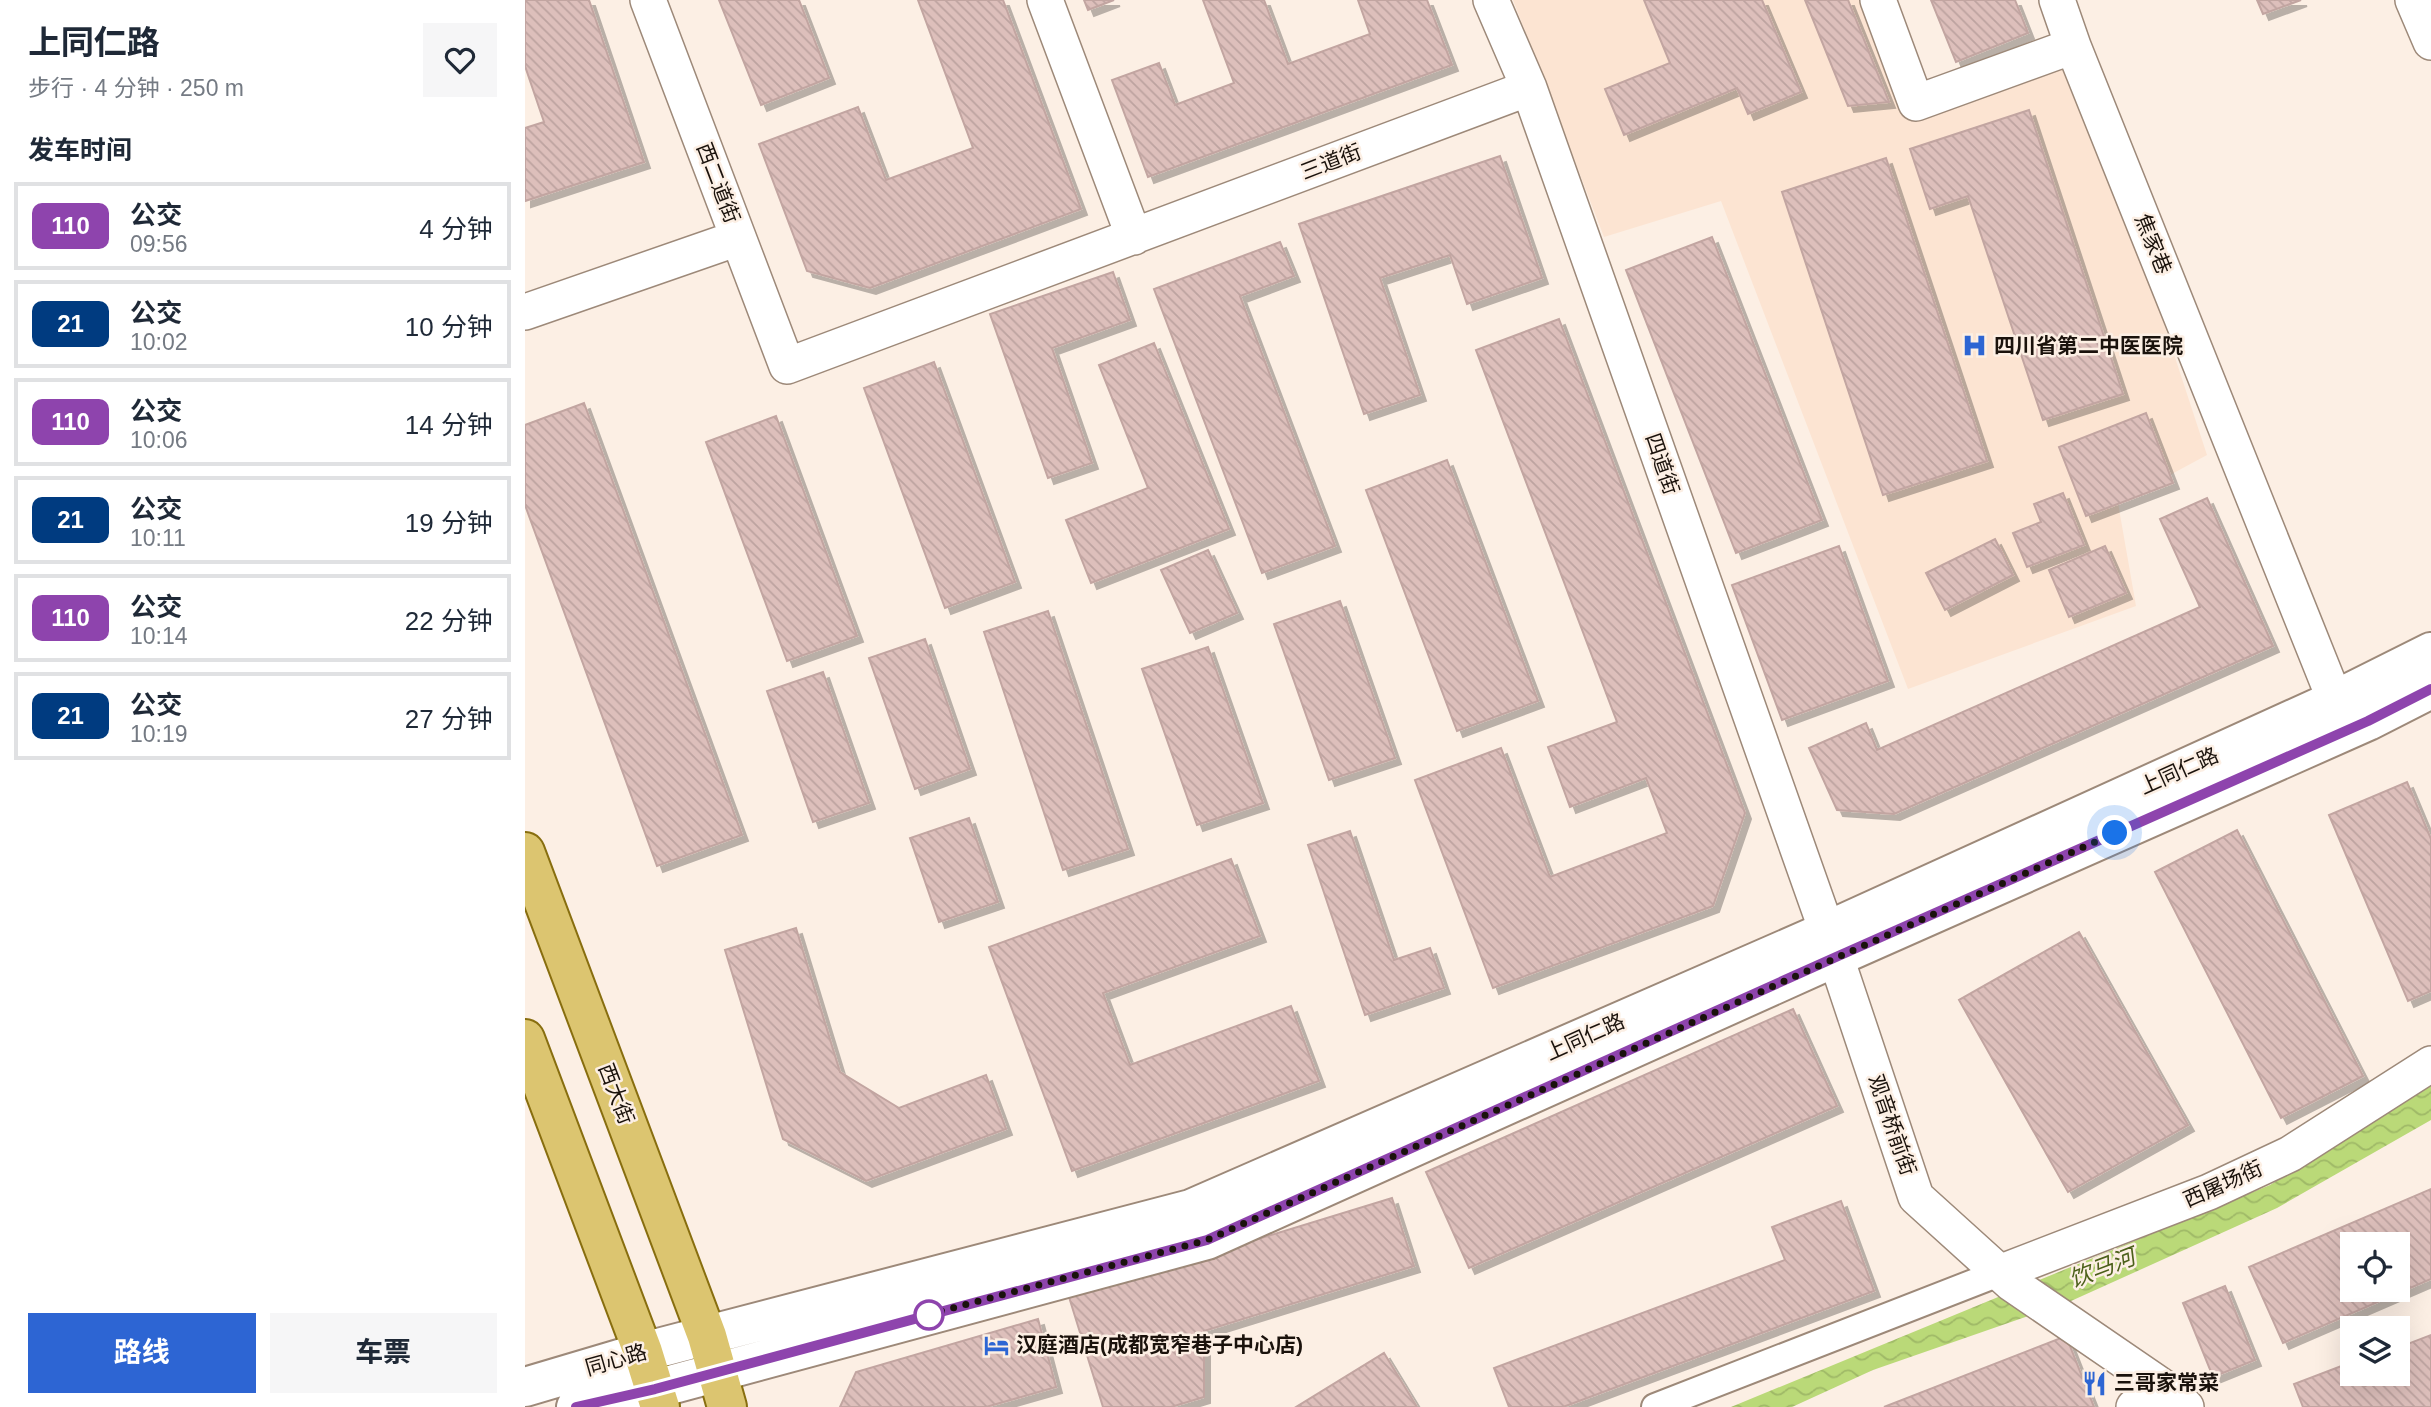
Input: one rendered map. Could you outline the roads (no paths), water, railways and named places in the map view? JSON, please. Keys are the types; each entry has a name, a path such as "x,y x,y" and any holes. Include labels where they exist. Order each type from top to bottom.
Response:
{"main road":[{"name":"西大街","path":"525,852 707,1336 722,1390"},
{"path":"525,1040 643,1352 657,1398"}],"street":[{"name":"西二道街","path":"648,0 787,366"},
{"path":"1045,0 1133,237"},
{"name":"四道街","path":"1492,0 1529,88 1831,944"},
{"path":"1878,0 1916,103 2073,46"},
{"name":"焦家巷","path":"2057,0 2073,46 2335,700"},
{"path":"2413,0 2431,42"},
{"name":"三道街","path":"787,366 1529,88"},
{"path":"525,312 739,238"},
{"name":"上同仁路","path":"707,1336 1191,1209 1831,944 2431,652"},
{"path":"576,1407 722,1390 1207,1240 1831,944 2355,727 2431,689"},
{"name":"观音桥前街","path":"1831,944 1916,1197 2005,1278 2178,1400"},
{"name":"西屠场街","path":"2005,1278 2209,1192 2290,1154 2431,1064"},
{"path":"1655,1407 2005,1278"},
{"name":"同心路","path":"525,1387 707,1336"},
{"path":"2134,1407 2178,1400"}],"water":[{"name":"饮马河","path":"2431,1082 2431,1120 2277,1208 2071,1301 1873,1370 1792,1407 1731,1407 2270,1185"}],"place":[{"name":"四川省第二中医医院","path":"1974,346"},
{"name":"汉庭酒店(成都宽窄巷子中心店)","path":"996,1345"},
{"name":"三哥家常菜","path":"2094,1383"}]}
